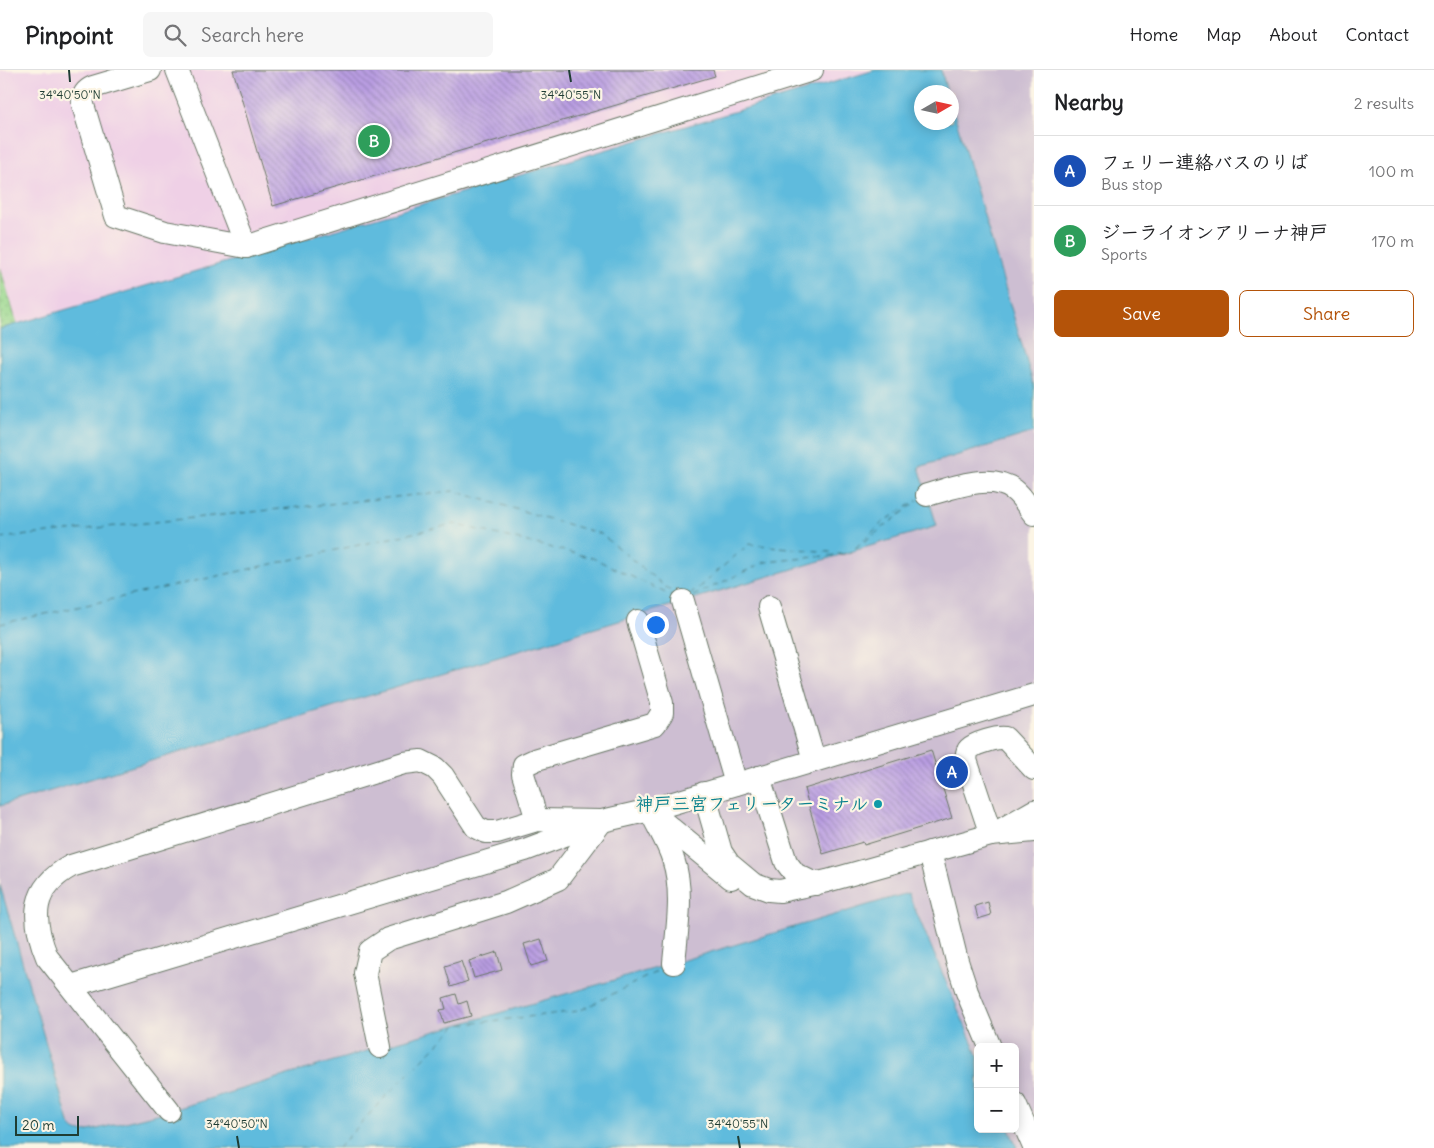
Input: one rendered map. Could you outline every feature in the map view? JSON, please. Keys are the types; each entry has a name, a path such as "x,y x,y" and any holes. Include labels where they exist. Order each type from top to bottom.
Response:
{"lane":[{"path":"150,70 93,87 83,94 83,106 116,216 165,232 246,247 812,70"},
{"path":"177,70 246,247"},
{"path":"927,495 974,482 999,483 1014,490 1034,514"},
{"path":"682,602 736,784"},
{"path":"769,607 814,760"},
{"path":"537,820 523,774 524,765 537,759 655,724 662,713 662,703 638,621"},
{"path":"71,986 525,850 602,821 650,810 1034,695"},
{"path":"991,835 966,760 967,751 972,746 1005,738 1034,769"},
{"path":"169,1111 47,957 39,939 36,914 46,887 56,874 72,866 404,764 421,761 434,768 443,776 476,826 486,832 497,832 537,820 602,821"},
{"path":"759,777 786,862 795,874 815,884"},
{"path":"704,794 721,852 730,864 753,884"},
{"path":"650,810 734,881 780,891 815,884 991,835 1034,832"},
{"path":"650,810 673,858 677,876 679,908 674,962"},
{"path":"991,835 1034,811"},
{"path":"380,1047 365,974 370,951 388,939 506,902 558,879 602,821"},
{"path":"930,852 964,984 988,1043"},
{"path":"1019,1113 1034,1147"}],"shaded area":[{"path":"0,70 875,70 0,329"},
{"path":"941,70 1034,70 1034,386 959,130 959,85 945,85"},
{"path":"1034,432 1034,1148 1017,1148 1011,1133 1019,1133 1019,1043 974,1043 974,1047 908,893 674,963 380,1047 169,1111 81,1133 71,1128 0,885 0,806 936,526 919,467"}],"green space":[{"path":"0,267 17,324 0,329"}],"water":[{"path":"875,70 941,70 945,85 914,85 914,130 959,130 1034,386 1034,432 919,467 937,526 0,806 0,329"},
{"path":"0,885 69,1123 75,1130 82,1132 169,1111 380,1047 674,963 908,893 974,1047 974,1133 1011,1133 1017,1148 0,1148"}],"building":[{"path":"233,70 713,70 715,76 273,206"},
{"name":"神戸三宮フェリーターミナル","path":"931,750 952,818 864,845 863,842 823,854 804,789"},
{"path":"988,902 991,915 978,919 975,906"},
{"path":"541,939 548,961 531,966 524,944"},
{"path":"497,952 502,970 474,978 469,961"},
{"path":"461,961 468,981 451,987 445,966"},
{"path":"456,994 459,1004 467,1001 471,1016 444,1023 440,1010 446,1009 443,998"}],"ferry route":[{"path":"0,538 454,491 601,534 674,594"},
{"path":"690,595 749,544 849,554 883,522 918,500"},
{"path":"856,548 918,501"},
{"path":"0,624 454,524 593,558 674,597"},
{"path":"693,596 765,562 846,554"},
{"path":"338,1148 387,1095 457,1025 579,1011 664,968"}],"place":[{"name":"ジーライオンアリーナ神戸","path":"374,141"},
{"name":"フェリー連絡バスのりば","path":"952,772"},
{"name":"神戸三宮フェリーターミナル","path":"878,804"}]}
